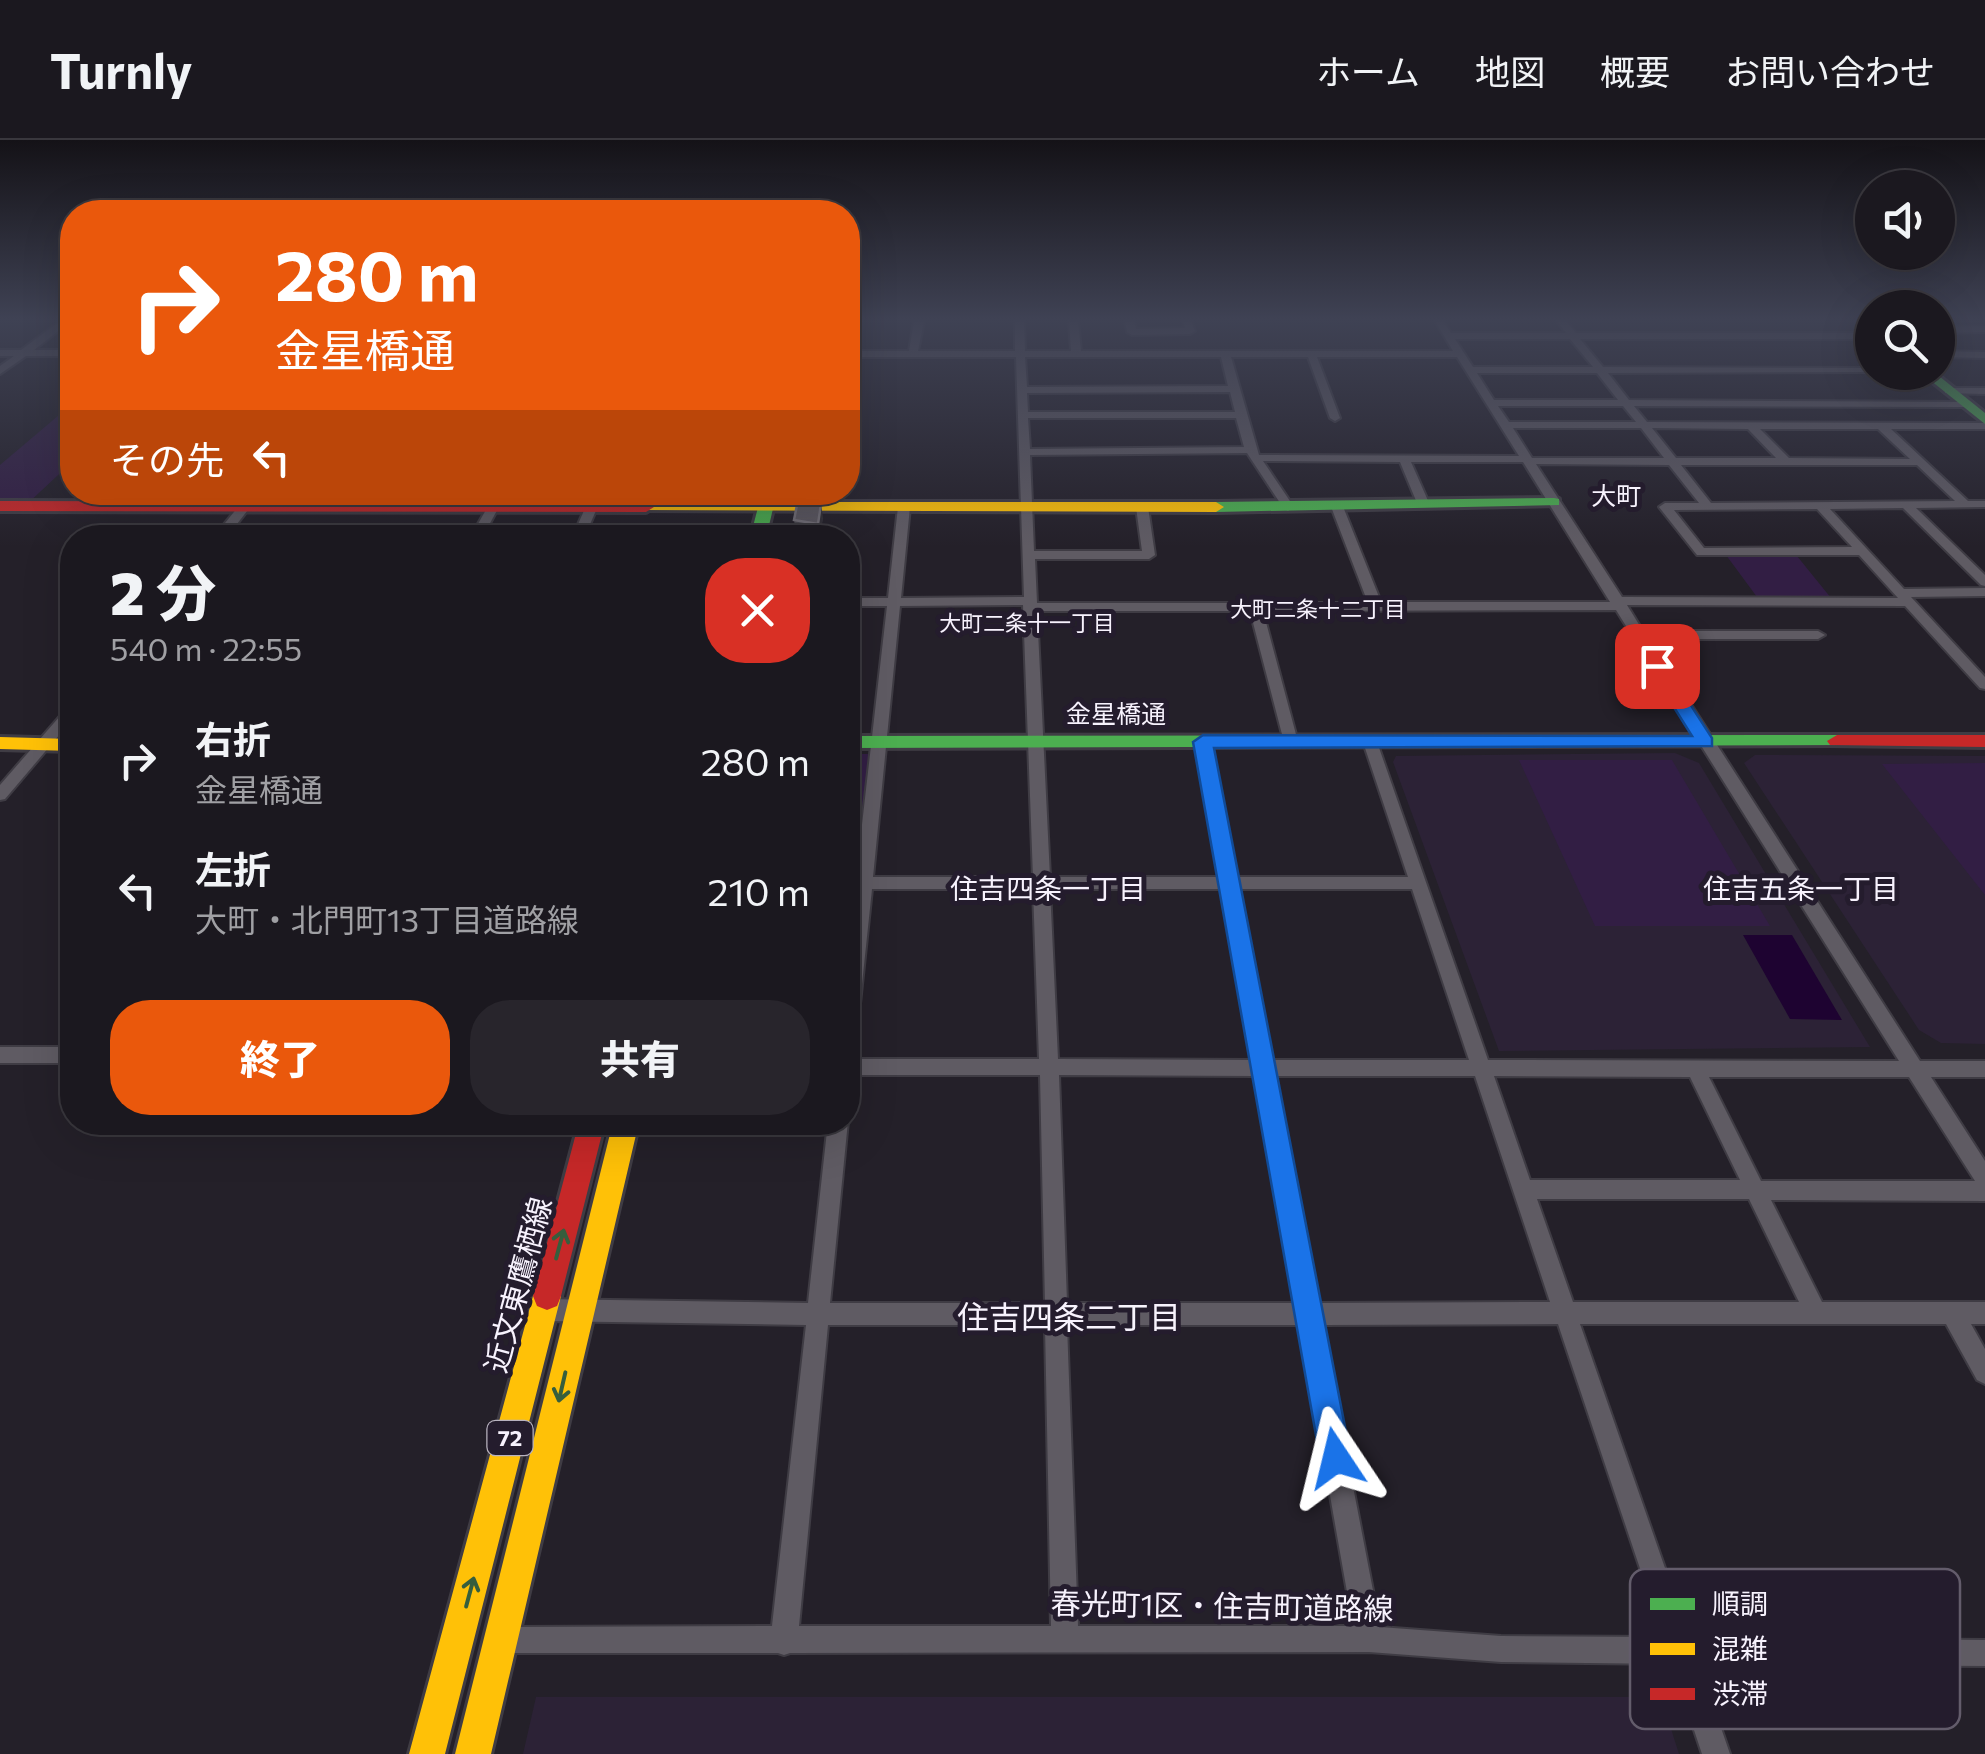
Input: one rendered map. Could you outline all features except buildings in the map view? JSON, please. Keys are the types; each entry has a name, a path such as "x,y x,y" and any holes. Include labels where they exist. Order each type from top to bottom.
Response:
{"street":[{"path":"1021,396 1049,1068 1065,1637"},
{"path":"1237,396 1253,454 1288,506"},
{"path":"1327,396 1335,418"},
{"path":"1486,396 1985,1179"},
{"path":"1620,396 1707,506"},
{"path":"1491,404 1916,396"},
{"path":"1967,396 1985,423"},
{"path":"1022,414 1242,414"},
{"path":"1504,424 1985,423"},
{"path":"1750,425 1786,462"},
{"path":"1880,425 1920,462 1978,506"},
{"path":"1023,452 1920,462"},
{"path":"1404,458 1423,503"},
{"path":"860,504 1142,507 1554,502"},
{"path":"0,506 60,503"},
{"path":"1336,504 1375,604"},
{"path":"1906,504 1985,582"},
{"path":"229,525 246,505"},
{"path":"579,505 617,505"},
{"path":"1820,505 1985,685"},
{"path":"584,525 592,506"},
{"path":"1862,551 1701,552 1665,507 1978,506"},
{"path":"860,860 880,742 904,507"},
{"path":"1028,555 1149,556 1142,507"},
{"path":"860,602 1618,603 1801,613 1985,592"},
{"path":"1256,604 1291,742"},
{"path":"1638,636 1818,635 1801,613"},
{"path":"0,794 60,724"},
{"name":"金星橋通","path":"860,742 1985,742"},
{"path":"1203,742 1369,1639"},
{"path":"1370,742 1652,1569"},
{"path":"0,743 60,744"},
{"path":"0,760 60,762"},
{"path":"860,883 1418,883"},
{"path":"0,1056 60,1056"},
{"path":"860,1068 1985,1069"},
{"path":"1695,1068 1816,1313"},
{"name":"近文東鷹栖線","path":"428,1754 589,1135"},
{"name":"72","path":"473,1754 623,1135"},
{"path":"784,1642 837,1135"},
{"path":"1522,1188 1985,1191"},
{"path":"543,1310 820,1314 1985,1313"},
{"path":"1952,1313 1985,1372"},
{"name":"春光町1区・住吉町道路線","path":"458,1639 1369,1639 1501,1649 1630,1650"},
{"name":"春光町1区・住吉町道路線","path":"1960,1653 1985,1653"},
{"path":"1708,1729 1716,1754"}],"shaded area":[{"path":"60,414 60,473 26,505 0,504 0,465"},
{"path":"1726,555 1797,556 1831,598 1757,597"},
{"path":"1675,753 1699,763 1870,1047 1499,1051 1393,762 1396,756"},
{"path":"860,754 869,754 860,833"},
{"path":"1755,755 1985,756 1985,1044 1941,1043 1919,1030 1744,763"},
{"path":"1519,760 1672,760 1770,926 1595,926"},
{"path":"1985,763 1985,895 1882,764"},
{"path":"1743,935 1792,935 1842,1020 1790,1019"},
{"path":"536,1697 1630,1697 1630,1729 1671,1729 1679,1754 523,1754"}],"traffic: fast":[{"path":"1956,396 1985,420"},
{"path":"1216,507 1554,502"},
{"path":"761,525 767,505"},
{"path":"860,742 1837,741"}],"traffic: slow":[{"path":"646,507 1216,507"},
{"path":"0,743 60,745"},
{"path":"473,1754 623,1135"},
{"path":"427,1754 547,1296"}],"traffic: jam":[{"path":"0,506 646,507"},
{"path":"1837,741 1985,741"},
{"path":"547,1296 589,1135"}],"district":[{"name":"大町","path":"1616,496"},
{"name":"大町二条十二丁目","path":"1318,609"},
{"name":"大町二条十一丁目","path":"1027,623"},
{"name":"住吉四条一丁目","path":"1048,889"},
{"name":"住吉五条一丁目","path":"1801,889"},
{"name":"住吉四条二丁目","path":"1069,1318"}],"route":[{"path":"1336,1458 1203,742 1706,742 1657,666"}]}
